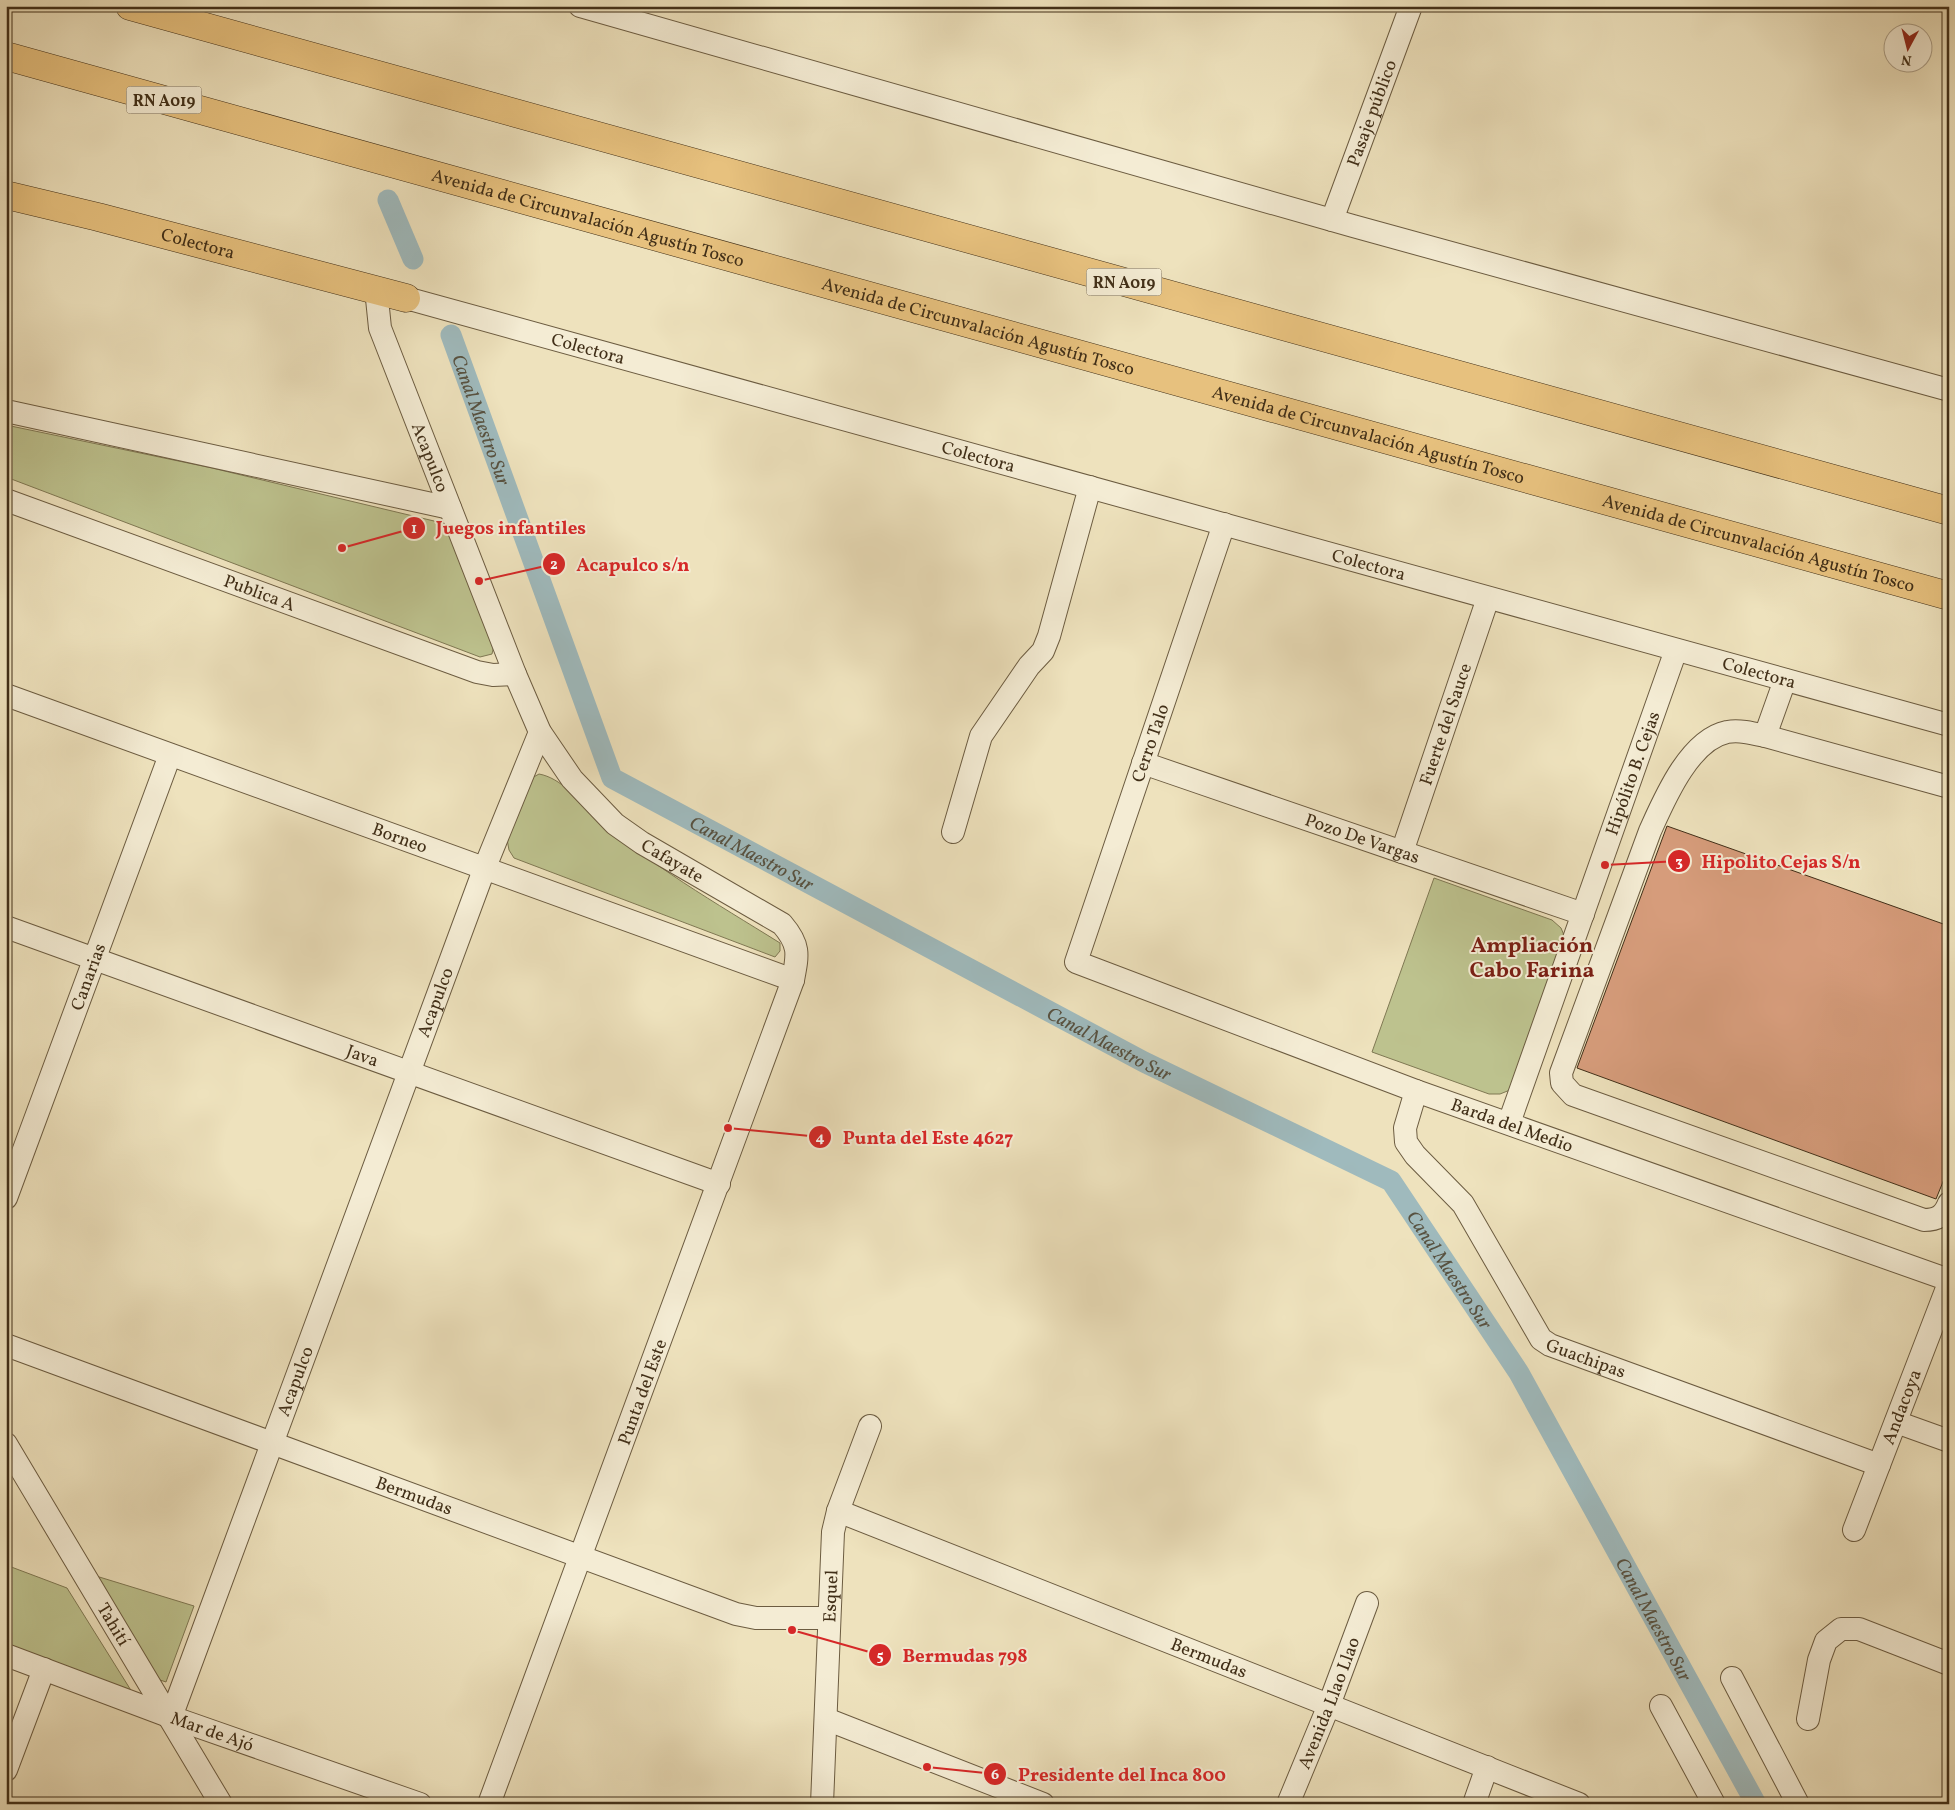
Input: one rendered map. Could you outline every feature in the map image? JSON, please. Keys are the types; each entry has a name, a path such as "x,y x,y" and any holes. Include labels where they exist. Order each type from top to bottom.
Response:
{"main road":[{"name":"RN A019","path":"130,6 1949,511"},
{"name":"Avenida de Circunvalación Agustín Tosco","path":"6,56 1949,596"},
{"path":"6,69 183,105"},
{"name":"Colectora","path":"6,196 406,298"}],"street":[{"path":"580,6 1332,220 1949,390"},
{"name":"Pasaje público","path":"1332,220 1411,6"},
{"name":"Acapulco","path":"171,1717 486,867 540,732 515,674 380,328 376,289"},
{"name":"Colectora","path":"406,298 1949,726"},
{"path":"6,411 450,508"},
{"path":"953,832 981,736 1029,666 1043,651 1049,636 1090,487"},
{"name":"Publica A","path":"6,500 477,672 493,675 515,674"},
{"name":"Cerro Talo","path":"1076,962 1224,524"},
{"name":"Fuerte del Sauce","path":"1402,852 1488,598"},
{"name":"Hipólito B. Cejas","path":"1509,1122 1676,650"},
{"path":"1765,736 1785,680"},
{"name":"Borneo","path":"6,695 486,867 793,980"},
{"path":"1949,787 1765,736 1738,731 1724,733 1711,739 1691,757 1667,793 1650,831 1562,1073 1562,1083 1574,1095 1924,1220 1934,1220 1942,1216 1949,1203"},
{"name":"Cafayate","path":"540,732 572,779 616,824 642,843 782,924 794,938 798,954 793,980"},
{"name":"Canarias","path":"6,1198 170,755"},
{"name":"Pozo De Vargas","path":"1144,763 1583,914"},
{"name":"Java","path":"6,927 719,1184"},
{"name":"Barda del Medio","path":"1076,962 1416,1091 1509,1122 1949,1281"},
{"name":"Punta del Este","path":"489,1804 793,980"},
{"name":"Guachipas","path":"1416,1091 1405,1128 1406,1142 1415,1155 1463,1204 1542,1339 1550,1345 1879,1464"},
{"name":"Andacoya","path":"1854,1530 1949,1281"},
{"name":"Bermudas","path":"6,1345 736,1614 756,1618 829,1618"},
{"path":"1896,1422 1949,1442"},
{"name":"Esquel","path":"822,1804 833,1532 838,1511 870,1426"},
{"name":"Tahití","path":"6,1444 171,1717 217,1801"},
{"name":"Bermudas","path":"838,1511 1580,1804"},
{"name":"Avenida Llao Llao","path":"1288,1804 1329,1705 1367,1603"},
{"path":"1808,1719 1819,1660 1826,1641 1841,1629 1859,1629 1949,1664"},
{"name":"Mar de Ajó","path":"6,1655 171,1717 420,1804"},
{"path":"6,1770 44,1669"},
{"path":"1732,1678 1798,1804"},
{"path":"1662,1706 1714,1804"},
{"path":"826,1719 1040,1803"},
{"path":"1474,1804 1487,1767"}],"green space":[{"path":"6,425 212,468 434,521 449,532 495,641 492,654 480,657 6,477"},
{"path":"539,774 562,784 614,833 660,867 780,943 780,951 775,957 514,858 509,850 507,839 530,779"},
{"path":"1434,878 1552,920 1561,928 1566,940 1510,1090 1500,1094 1489,1094 1372,1052"},
{"path":"6,1565 67,1588 132,1692 6,1648"},
{"path":"96,1576 194,1606 166,1682 154,1678"}],"building":[{"path":"1667,826 1949,926 1949,1167 1936,1199 1577,1068"}],"waterway":[{"name":"Canal Maestro Sur","path":"388,200 413,259"},
{"name":"Canal Maestro Sur","path":"451,335 612,778 1144,1062 1391,1181 1519,1373 1756,1804"}],"place":[{"name":"Juegos infantiles","path":"342,548"},
{"name":"Acapulco s/n","path":"479,581"},
{"name":"Hipolito Cejas S/n","path":"1605,865"},
{"name":"Punta del Este 4627","path":"728,1128"},
{"name":"Bermudas 798","path":"792,1630"},
{"name":"Presidente del Inca 800","path":"927,1767"}],"district":[{"name":"Ampliación Cabo Farina","path":"1532,956"}]}
